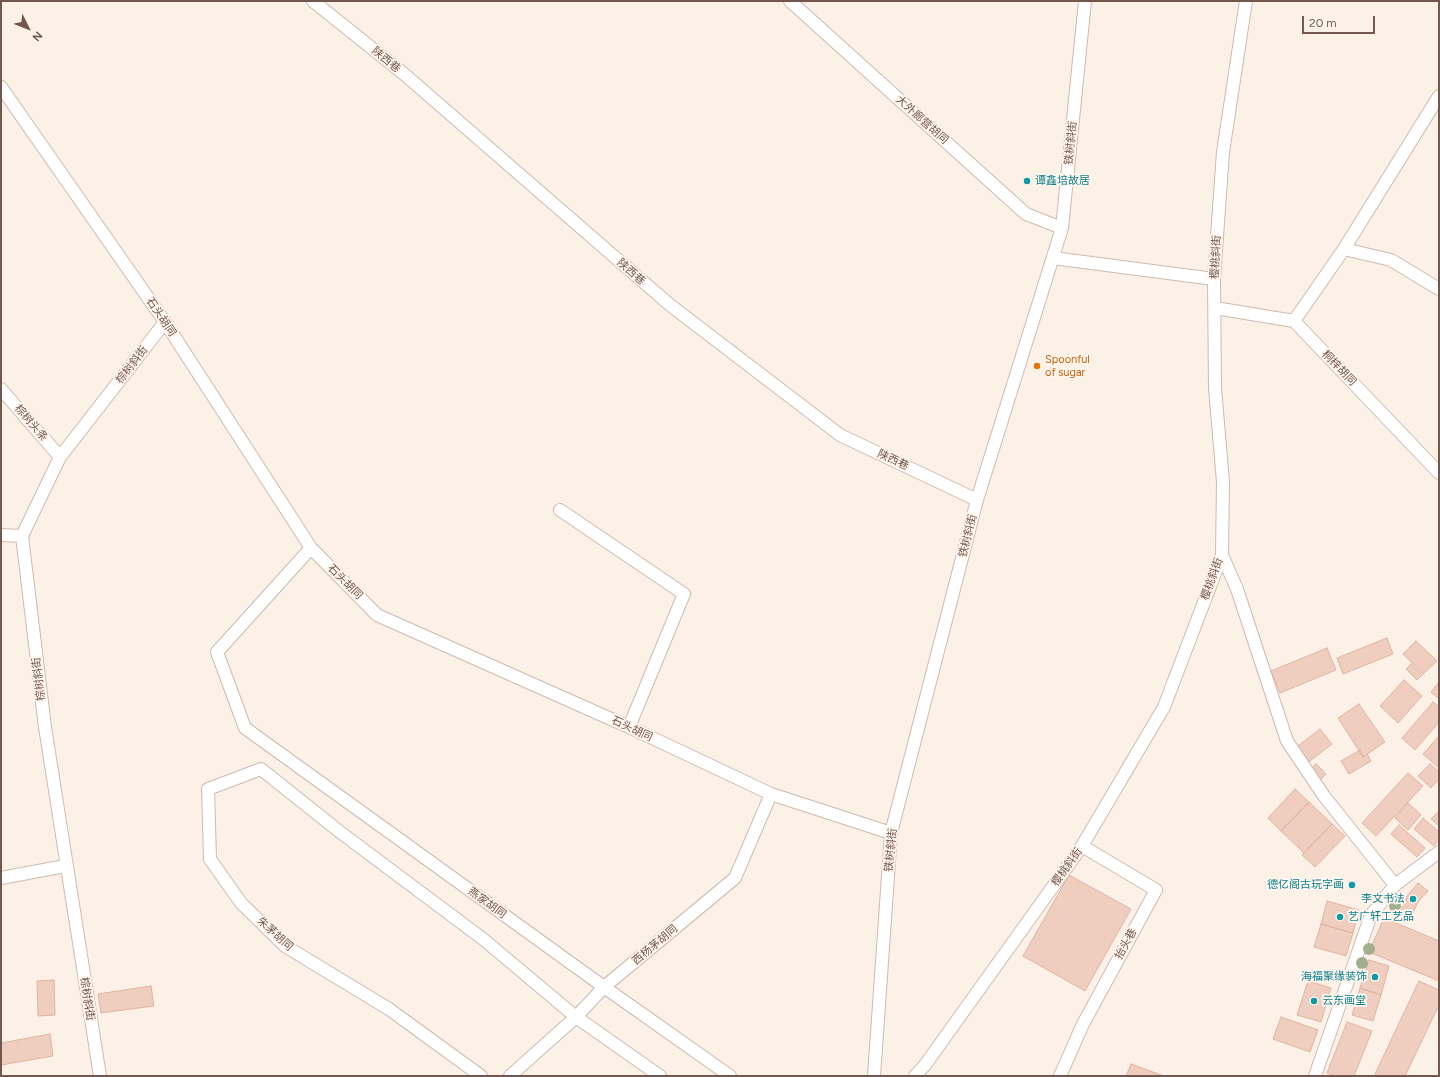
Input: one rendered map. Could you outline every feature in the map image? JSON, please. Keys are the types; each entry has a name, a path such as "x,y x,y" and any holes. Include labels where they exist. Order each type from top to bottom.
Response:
{"lane":[{"name":"陕西巷","path":"313,1 404,74 670,305 840,435 977,500"},
{"name":"大外廊营胡同","path":"790,1 1026,214 1062,228"},
{"name":"铁树斜街","path":"874,1076 891,834 977,500 1062,228 1085,1"},
{"name":"樱桃斜街","path":"915,1076 925,1065 1082,846 1164,707 1222,555 1223,482 1215,388 1214,279 1223,152 1246,1"},
{"name":"石头胡同","path":"1,87 165,322 311,548 378,615 629,727 771,794 891,834"},
{"path":"1215,308 1294,321 1344,249 1439,96"},
{"path":"1344,249 1391,260 1439,289"},
{"path":"1053,258 1214,279"},
{"name":"桐梓胡同","path":"1294,321 1439,473"},
{"name":"棕树斜街","path":"100,1076 65,866 45,727 22,536 60,457 165,322"},
{"name":"棕树头条","path":"1,389 60,457"},
{"path":"560,510 684,594 629,727"},
{"path":"1,535 22,536"},
{"name":"燕家胡同","path":"311,548 217,652 245,728 730,1076"},
{"path":"1222,555 1237,589 1287,741 1324,796 1395,885"},
{"name":"朱茅胡同","path":"481,1076 389,1009 285,946 241,902 210,859 208,789 262,769 340,832 484,939 576,1017"},
{"name":"西杨茅胡同","path":"510,1076 576,1017 604,987 735,878 771,794"},
{"name":"抬头巷","path":"1060,1076 1083,1024 1156,890 1082,846"},
{"path":"1315,1076 1372,915 1395,885 1439,852"},
{"path":"1,878 65,866"},
{"path":"576,1017 660,1076"}],"building":[{"path":"1387,638 1393,654 1343,674 1337,658"},
{"path":"1416,641 1437,661 1423,674 1403,654"},
{"path":"1327,648 1336,670 1280,693 1271,671"},
{"path":"1411,664 1422,675 1417,680 1406,669"},
{"path":"1404,680 1422,696 1398,723 1380,706"},
{"path":"1439,682 1439,699 1431,692"},
{"path":"1433,702 1439,707 1439,722 1415,750 1402,738"},
{"path":"1359,704 1385,742 1363,757 1338,718"},
{"path":"1320,729 1332,744 1306,764 1294,749"},
{"path":"1439,736 1439,765 1438,767 1423,754"},
{"path":"1360,750 1363,757 1367,754 1371,761 1349,774 1341,761"},
{"path":"1316,764 1326,774 1320,780 1309,770"},
{"path":"1430,764 1439,772 1439,779 1431,788 1418,776"},
{"path":"1408,773 1423,786 1376,836 1362,823"},
{"path":"1295,789 1309,802 1281,831 1268,818"},
{"path":"1309,802 1332,824 1304,853 1281,831"},
{"path":"1408,803 1421,815 1408,830 1395,818"},
{"path":"1439,811 1439,826 1431,819"},
{"path":"1423,818 1439,832 1439,840 1434,846 1414,829"},
{"path":"1332,824 1345,836 1315,867 1302,855"},
{"path":"1399,825 1425,848 1417,857 1391,834"},
{"path":"1069,875 1131,909 1085,991 1023,956"},
{"name":"李文书法","path":"1418,883 1428,891 1418,902 1411,917 1400,913 1407,896"},
{"name":"艺广轩工艺品","path":"1327,901 1359,910 1353,933 1321,924"},
{"path":"1384,918 1439,941 1439,981 1369,952"},
{"path":"1321,924 1353,933 1346,956 1314,947"},
{"name":"海福聚缘装饰","path":"1369,960 1389,966 1381,995 1360,988"},
{"path":"54,980 55,1015 38,1016 37,981"},
{"name":"云东画堂","path":"1308,981 1331,988 1321,1022 1297,1015"},
{"path":"1419,981 1439,990 1439,1005 1405,1076 1374,1076"},
{"path":"151,986 154,1006 101,1013 98,994"},
{"path":"1360,988 1381,995 1373,1021 1352,1015"},
{"path":"1281,1017 1318,1030 1310,1052 1273,1039"},
{"path":"1347,1022 1372,1031 1354,1076 1334,1076 1327,1073"},
{"path":"50,1034 53,1056 1,1065 1,1043"},
{"path":"1131,1064 1164,1076 1126,1076"}],"place":[{"name":"谭鑫培故居","path":"1027,181"},
{"name":"Spoonful of sugar","path":"1037,366"},
{"name":"德亿阁古玩字画","path":"1352,885"},
{"name":"李文书法","path":"1413,899"},
{"name":"艺广轩工艺品","path":"1340,917"},
{"name":"海福聚缘装饰","path":"1375,977"},
{"name":"云东画堂","path":"1314,1001"}]}
